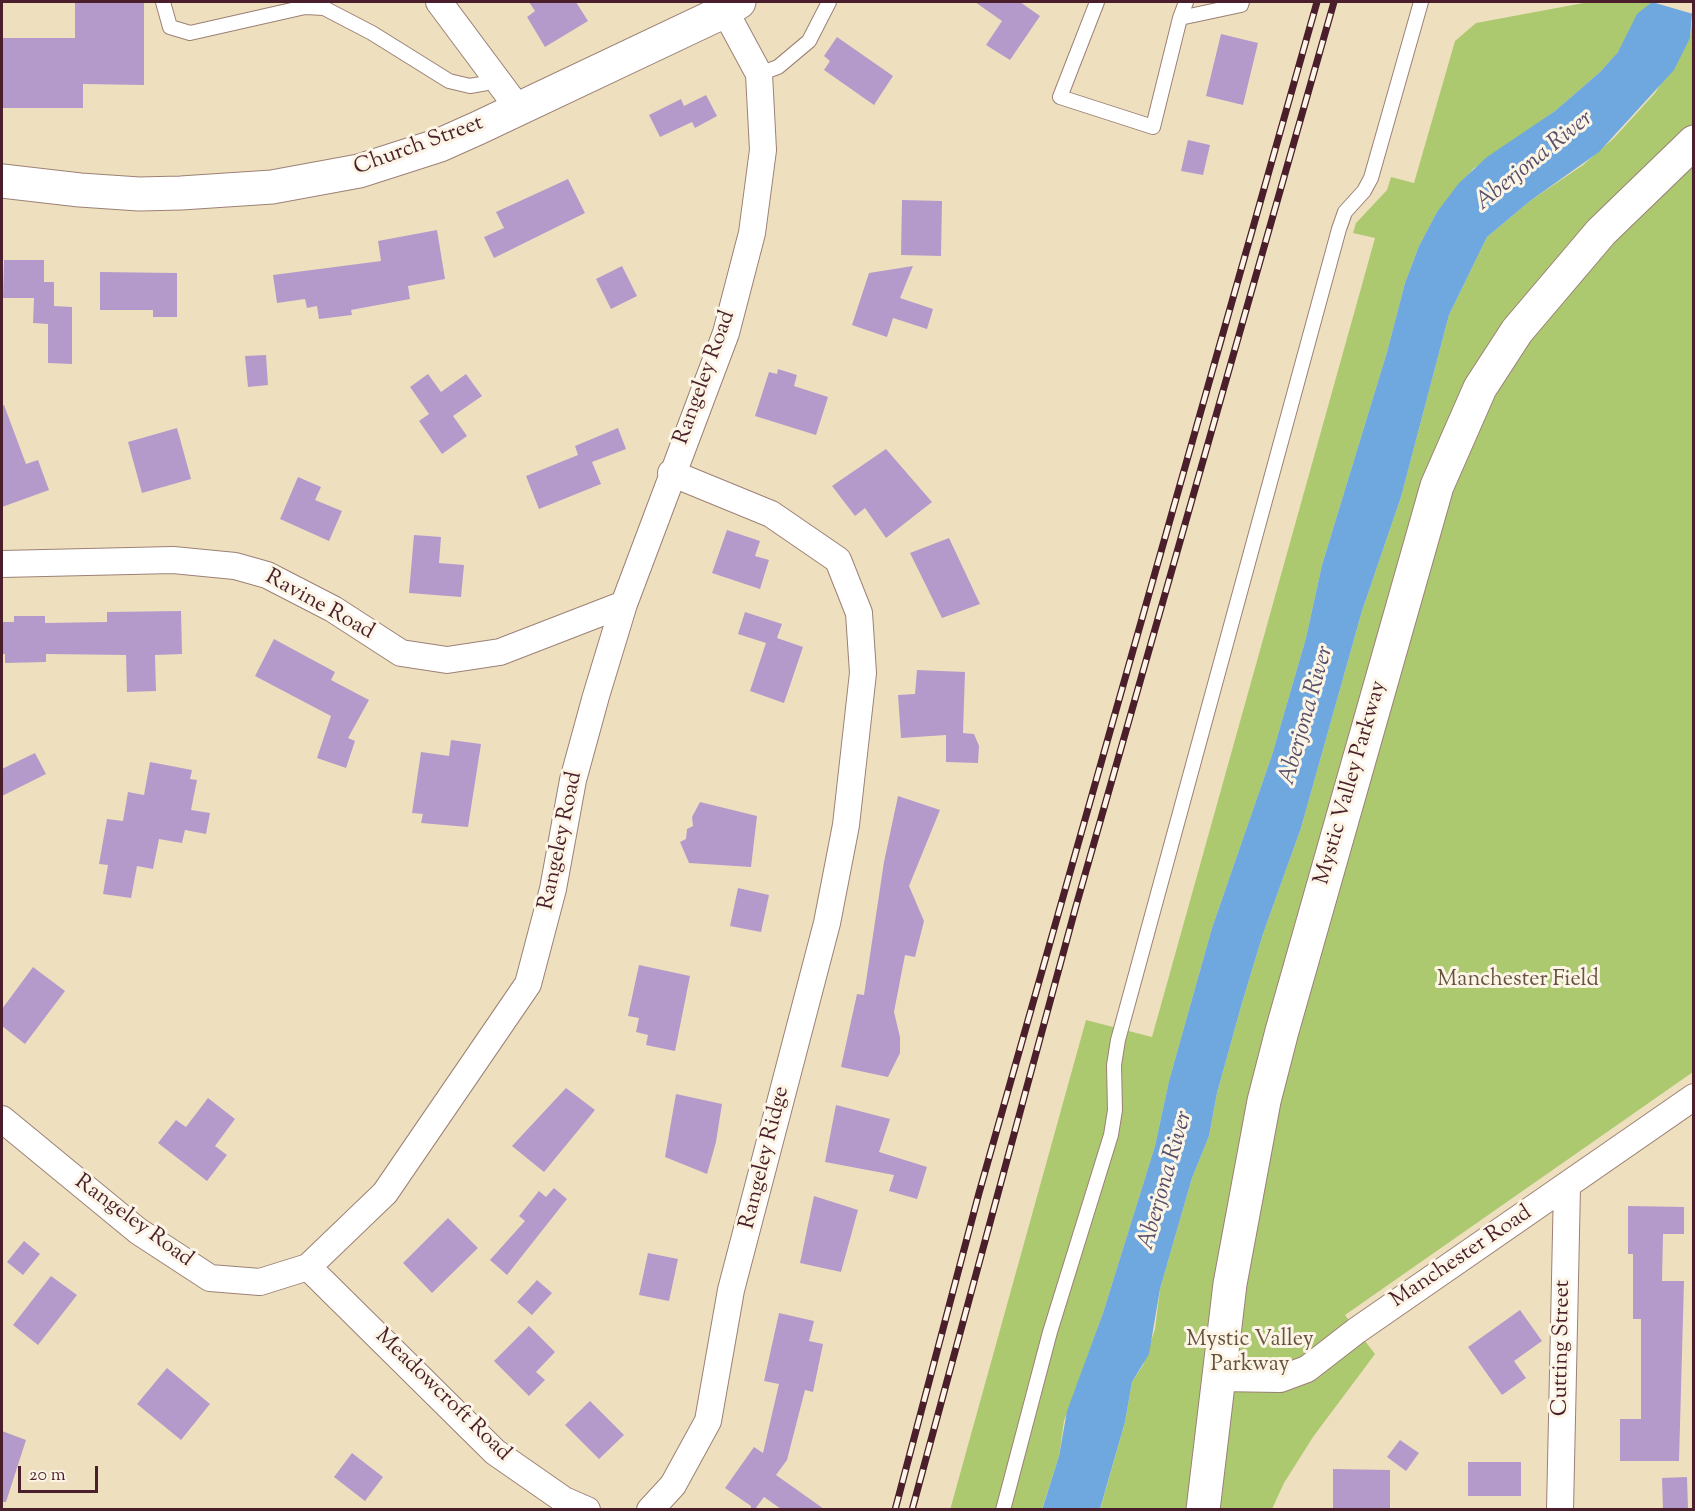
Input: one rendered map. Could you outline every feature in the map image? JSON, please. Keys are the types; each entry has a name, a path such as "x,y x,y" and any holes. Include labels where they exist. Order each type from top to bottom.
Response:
{"main road":[{"name":"Church Street","path":"2,181 139,194 272,187 360,171 440,145 732,6"},
{"name":"Mystic Valley Parkway","path":"1203,1509 1240,1220 1272,1068 1437,486 1480,388 1517,331 1601,232 1694,142"}],"street":[{"path":"439,2 518,108"},
{"name":"Rangeley Road","path":"2,1119 138,1231 210,1278 260,1282 308,1267 385,1193 528,984 553,889 573,780 624,604 671,473 726,333 752,233 763,150 759,74 732,6"},
{"name":"Rangeley Ridge","path":"650,1509 673,1485 708,1421 732,1290 827,923 851,791 863,673 859,613 838,561 771,514 671,473"},
{"name":"Ravine Road","path":"2,564 174,560 236,566 267,575 333,609 401,653 447,660 500,652 624,604"},
{"name":"Manchester Road","path":"1218,1378 1280,1379 1307,1370 1356,1331 1694,1097"},
{"name":"Cutting Street","path":"1560,1509 1567,1187"},
{"name":"Meadowcroft Road","path":"308,1267 495,1452 564,1500 587,1509"}],"lane":[{"path":"163,2 170,27 190,33 305,8 324,8 372,33 448,81 470,86 498,81"},
{"path":"759,74 778,67 808,41 829,2"},
{"path":"1097,2 1060,97 1153,127 1186,2"},
{"path":"1180,18 1240,5 1242,2"},
{"path":"1003,1509 1050,1332 1111,1135 1115,1110 1114,1065 1118,1040 1339,229 1345,212 1364,191 1373,172 1421,2"}],"green space":[{"path":"1589,2 1652,2 1618,52 1600,72 1555,111 1473,169 1437,212 1419,246 1405,283 1387,352 1322,565 1306,638 1272,755 1212,928 1169,1081 1155,1146 1103,1313 1064,1421 1059,1456 1042,1509 950,1510 1086,1020 1152,1037 1375,238 1353,233 1356,223 1387,190 1391,177 1414,183 1455,41 1476,23"},
{"name":"Manchester Field","path":"1693,14 1693,1072 1345,1315 1375,1354 1313,1437 1284,1483 1272,1509 1100,1510 1125,1422 1132,1382 1143,1365 1155,1329 1160,1289 1192,1178 1209,1136 1217,1093 1242,1003 1263,934 1301,828 1362,611 1401,497 1449,315 1487,237 1530,201 1583,165 1614,138 1655,93 1690,38"}],"water":[{"name":"Aberjona River","path":"1652,2 1693,2 1690,38 1674,70 1599,152 1530,201 1487,237 1449,315 1401,497 1362,611 1301,828 1263,934 1242,1003 1217,1093 1209,1136 1192,1178 1160,1289 1149,1354 1132,1382 1125,1422 1100,1509 1042,1510 1059,1456 1067,1411 1103,1313 1155,1146 1169,1081 1212,928 1272,755 1306,638 1322,565 1387,352 1405,283 1419,246 1437,212 1459,183 1487,157 1555,111 1600,72 1618,52 1637,14"}],"pier":[{"path":"1652,2 1693,2 1693,14"}],"building":[{"path":"75,2 144,2 144,85 83,84 83,108 2,108 2,38 75,38"},
{"path":"529,2 576,2 588,21 545,47 527,17 535,11"},
{"path":"975,2 1020,2 1040,16 1010,60 986,45 1002,21"},
{"path":"1221,34 1258,43 1243,105 1206,96"},
{"path":"837,37 893,76 874,105 824,70 830,61 824,56"},
{"path":"706,95 717,116 695,128 692,122 660,137 649,115 681,99 684,106"},
{"path":"1188,140 1210,145 1203,175 1181,171"},
{"path":"568,179 585,213 494,258 484,237 504,228 496,212"},
{"path":"902,200 942,201 941,256 901,255"},
{"path":"437,230 445,279 408,286 410,299 351,310 352,315 319,319 317,306 307,308 305,299 277,303 273,275 381,261 378,241"},
{"path":"4,260 44,260 44,282 54,282 54,306 72,307 72,364 48,363 48,324 33,323 34,298 3,298"},
{"path":"622,266 637,296 611,309 596,279"},
{"path":"913,266 900,298 933,309 927,329 893,318 887,337 852,325 869,273"},
{"path":"100,272 177,273 177,317 153,317 153,310 100,310"},
{"path":"266,355 268,385 248,387 245,356"},
{"path":"778,369 797,375 794,386 828,397 816,435 755,416 769,372 777,374"},
{"path":"428,374 441,392 466,374 482,396 453,416 467,436 442,454 419,421 429,414 410,387"},
{"path":"4,405 26,464 38,460 49,490 2,507 2,406"},
{"path":"177,428 191,479 142,493 128,442"},
{"path":"618,428 626,449 592,462 601,484 539,509 526,476 578,455 575,446"},
{"path":"886,449 932,502 886,538 865,508 855,516 832,486"},
{"path":"298,477 321,487 315,500 342,511 329,541 280,519"},
{"path":"727,530 760,541 755,556 769,560 760,589 712,573"},
{"path":"414,535 441,537 439,563 464,565 461,597 409,593"},
{"path":"949,538 980,604 942,618 910,553"},
{"path":"181,611 182,654 155,655 156,691 127,692 126,655 46,654 46,662 5,663 5,654 2,654 2,622 14,622 14,616 45,616 45,623 107,622 107,612"},
{"path":"745,612 782,624 777,638 803,647 784,703 750,691 766,643 738,634"},
{"path":"274,639 335,672 331,680 369,700 348,738 355,741 346,768 317,758 331,716 255,676"},
{"path":"917,670 965,672 963,733 974,734 979,746 978,763 946,762 946,735 901,738 898,695 915,694"},
{"path":"451,740 481,744 468,827 421,823 423,814 412,813 421,752 449,756"},
{"path":"35,753 46,774 2,796 2,769"},
{"path":"150,762 192,770 190,779 197,780 191,810 210,813 206,834 185,830 182,843 159,839 153,869 137,866 131,898 103,894 108,865 99,864 107,819 123,821 128,792 144,795"},
{"path":"898,796 940,810 909,886 924,921 915,957 905,955 894,1012 900,1037 900,1053 888,1077 841,1067 857,994 864,995 884,862"},
{"path":"700,802 757,816 751,867 689,863 680,842 686,839 687,829 693,826 692,817"},
{"path":"738,888 769,895 761,932 730,926"},
{"path":"639,965 690,976 675,1051 646,1045 648,1035 636,1032 639,1018 628,1016"},
{"path":"33,967 65,991 25,1044 2,1026 2,1009"},
{"path":"566,1088 595,1110 544,1172 512,1146"},
{"path":"676,1094 722,1104 716,1142 707,1174 665,1157"},
{"path":"208,1098 235,1119 215,1146 227,1155 207,1181 158,1143 176,1120 186,1127"},
{"path":"836,1105 890,1119 879,1152 927,1167 917,1199 889,1191 894,1175 825,1162"},
{"path":"554,1188 567,1199 507,1275 490,1260 525,1221 519,1216 539,1191 546,1197"},
{"path":"814,1196 858,1210 841,1272 800,1263"},
{"path":"1628,1206 1684,1207 1684,1234 1663,1234 1662,1281 1684,1281 1679,1461 1620,1461 1620,1419 1641,1419 1641,1319 1633,1319 1633,1254 1628,1254"},
{"path":"448,1218 478,1248 432,1293 403,1263"},
{"path":"24,1241 40,1254 23,1275 7,1262"},
{"path":"648,1253 678,1259 669,1301 639,1295"},
{"path":"51,1276 77,1295 38,1345 13,1325"},
{"path":"537,1280 552,1293 532,1315 517,1302"},
{"path":"1520,1310 1542,1341 1514,1361 1526,1378 1502,1395 1468,1347"},
{"path":"779,1313 814,1321 809,1341 823,1344 813,1392 805,1390 787,1460 776,1475 824,1509 781,1509 764,1497 755,1509 751,1509 751,1506 725,1488 754,1447 763,1453 779,1384 764,1381"},
{"path":"529,1326 555,1352 536,1372 545,1380 529,1396 494,1361"},
{"path":"167,1368 210,1404 181,1440 137,1404"},
{"path":"590,1401 624,1435 599,1459 565,1425"},
{"path":"2,1431 26,1440 6,1502 2,1502"},
{"path":"1400,1440 1419,1453 1406,1471 1387,1457"},
{"path":"352,1453 383,1477 365,1501 334,1477"},
{"path":"1468,1462 1521,1462 1521,1496 1468,1496"},
{"path":"1333,1469 1390,1470 1390,1509 1333,1509"},
{"path":"1687,1477 1688,1509 1663,1509 1662,1478"}],"railway":[{"path":"895,1510 979,1193 1317,2"},
{"path":"912,1510 1076,906 1334,2"}]}
